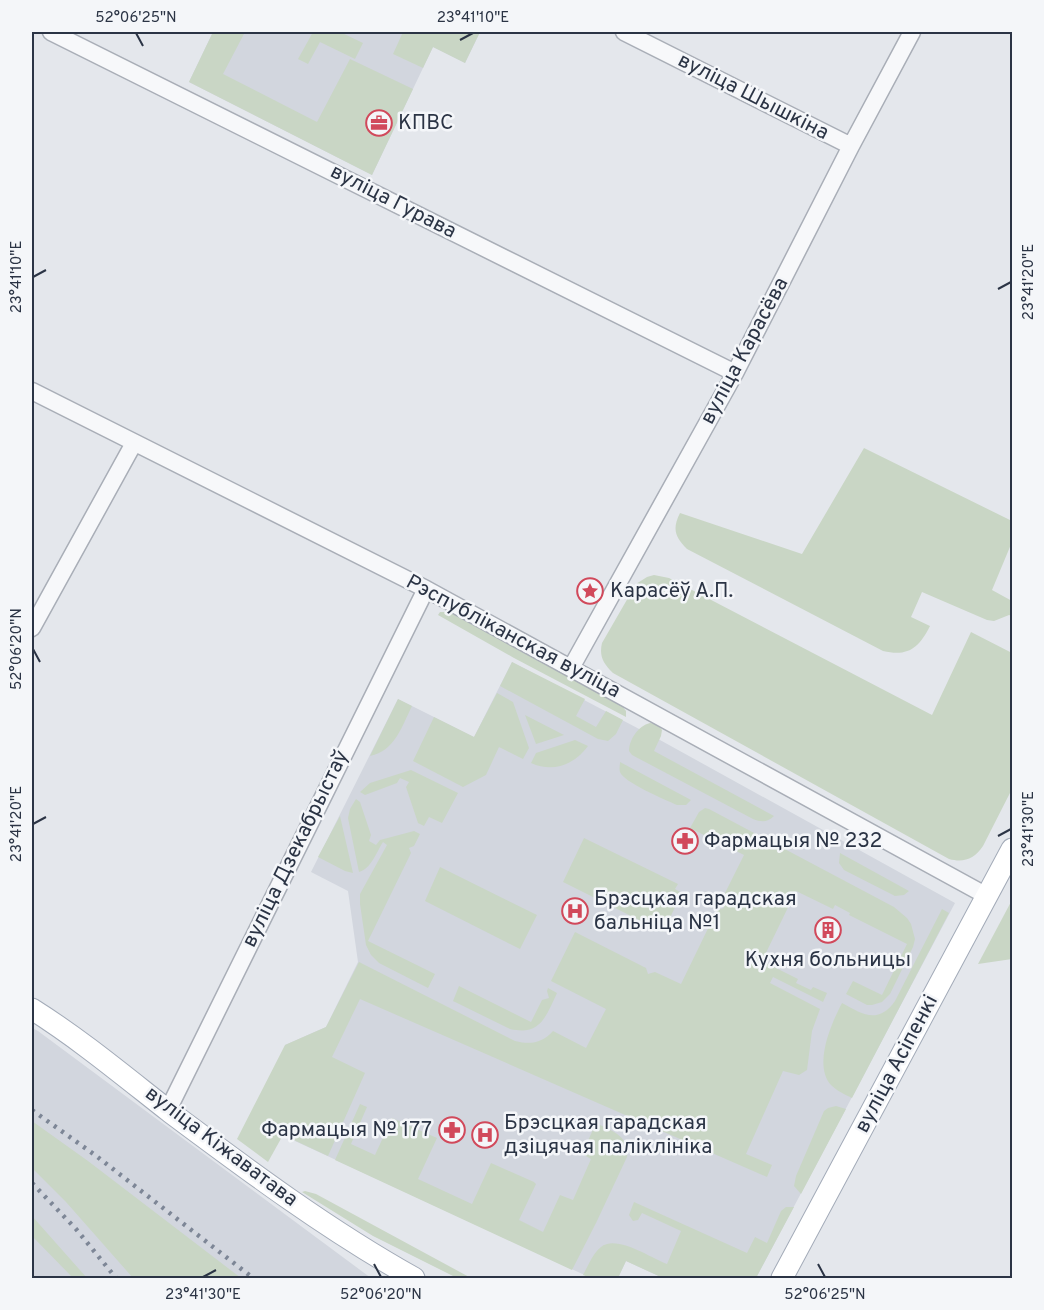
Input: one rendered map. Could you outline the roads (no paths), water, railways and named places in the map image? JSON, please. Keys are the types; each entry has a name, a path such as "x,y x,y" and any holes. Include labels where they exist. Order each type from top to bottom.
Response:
{"main road":[{"name":"вуліца Асіпенкі","path":"782,1278 1012,849"},
{"name":"вуліца Кіжаватава","path":"32,1009 81,1041 168,1110 298,1205 365,1250 414,1278"}],"street":[{"name":"вуліца Гурава","path":"51,32 735,373"},
{"name":"вуліца Шышкіна","path":"624,32 851,146"},
{"name":"вуліца Карасёва","path":"571,668 735,373 912,32"},
{"name":"Рэспубліканская вуліца","path":"32,392 426,589 987,896"},
{"path":"32,628 134,443"},
{"name":"вуліца Дзекабрыстаў","path":"168,1110 426,589"}],"railway":[{"path":"32,1110 95,1155 253,1278"},
{"path":"32,1183 76,1229 116,1278"}],"place":[{"name":"КПВС","path":"379,123"},
{"name":"Карасёў А.П.","path":"590,591"},
{"name":"Фармацыя № 232","path":"685,841"},
{"name":"Брэсцкая гарадская бальніца №1","path":"575,911"},
{"name":"Кухня больницы","path":"828,930"},
{"name":"Фармацыя № 177","path":"452,1130"},
{"name":"Брэсцкая гарадская дзіцячая паліклініка","path":"485,1135"}]}
